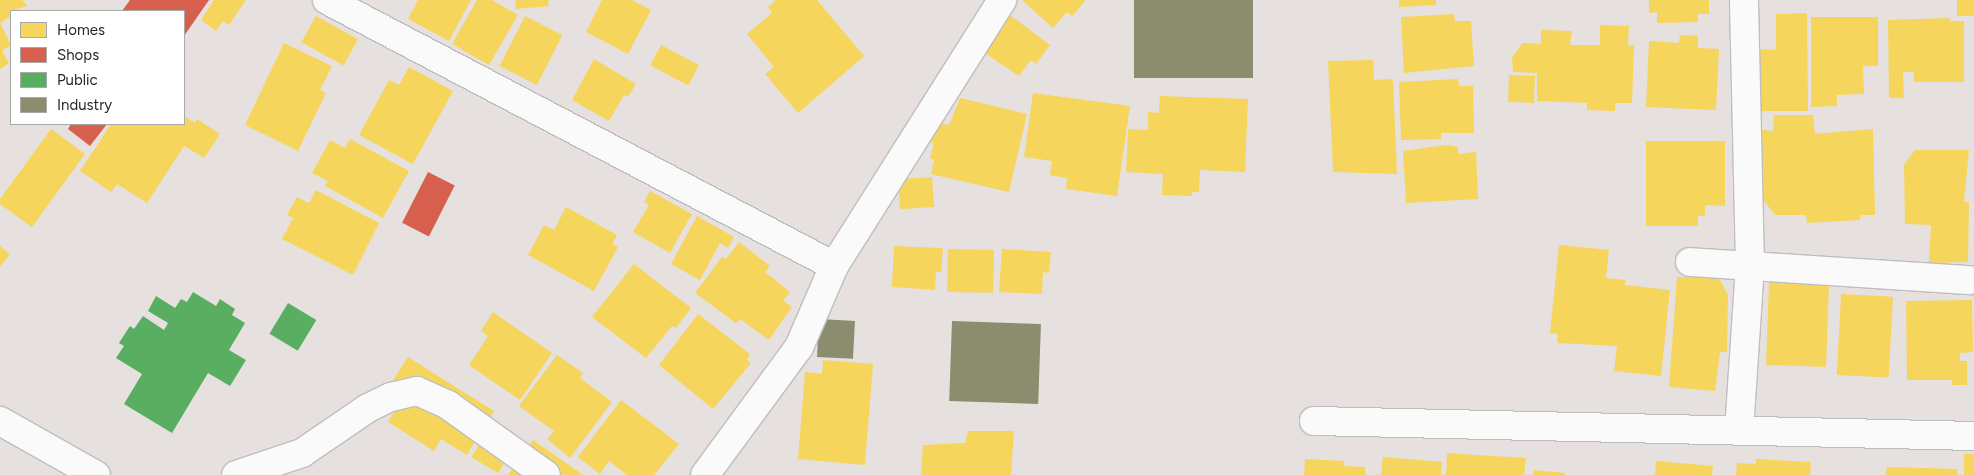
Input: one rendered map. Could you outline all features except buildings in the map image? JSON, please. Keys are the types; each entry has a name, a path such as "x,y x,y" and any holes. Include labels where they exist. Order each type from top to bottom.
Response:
{"street":[{"path":"327,0 834,266"},
{"path":"705,475 800,347 834,266 1002,0"},
{"path":"1739,431 1750,266 1744,0"},
{"path":"1690,262 1968,280"},
{"path":"236,475 302,453 368,408 417,391 448,405 546,475"},
{"path":"0,421 96,475"},
{"path":"1314,421 1974,436"}]}
